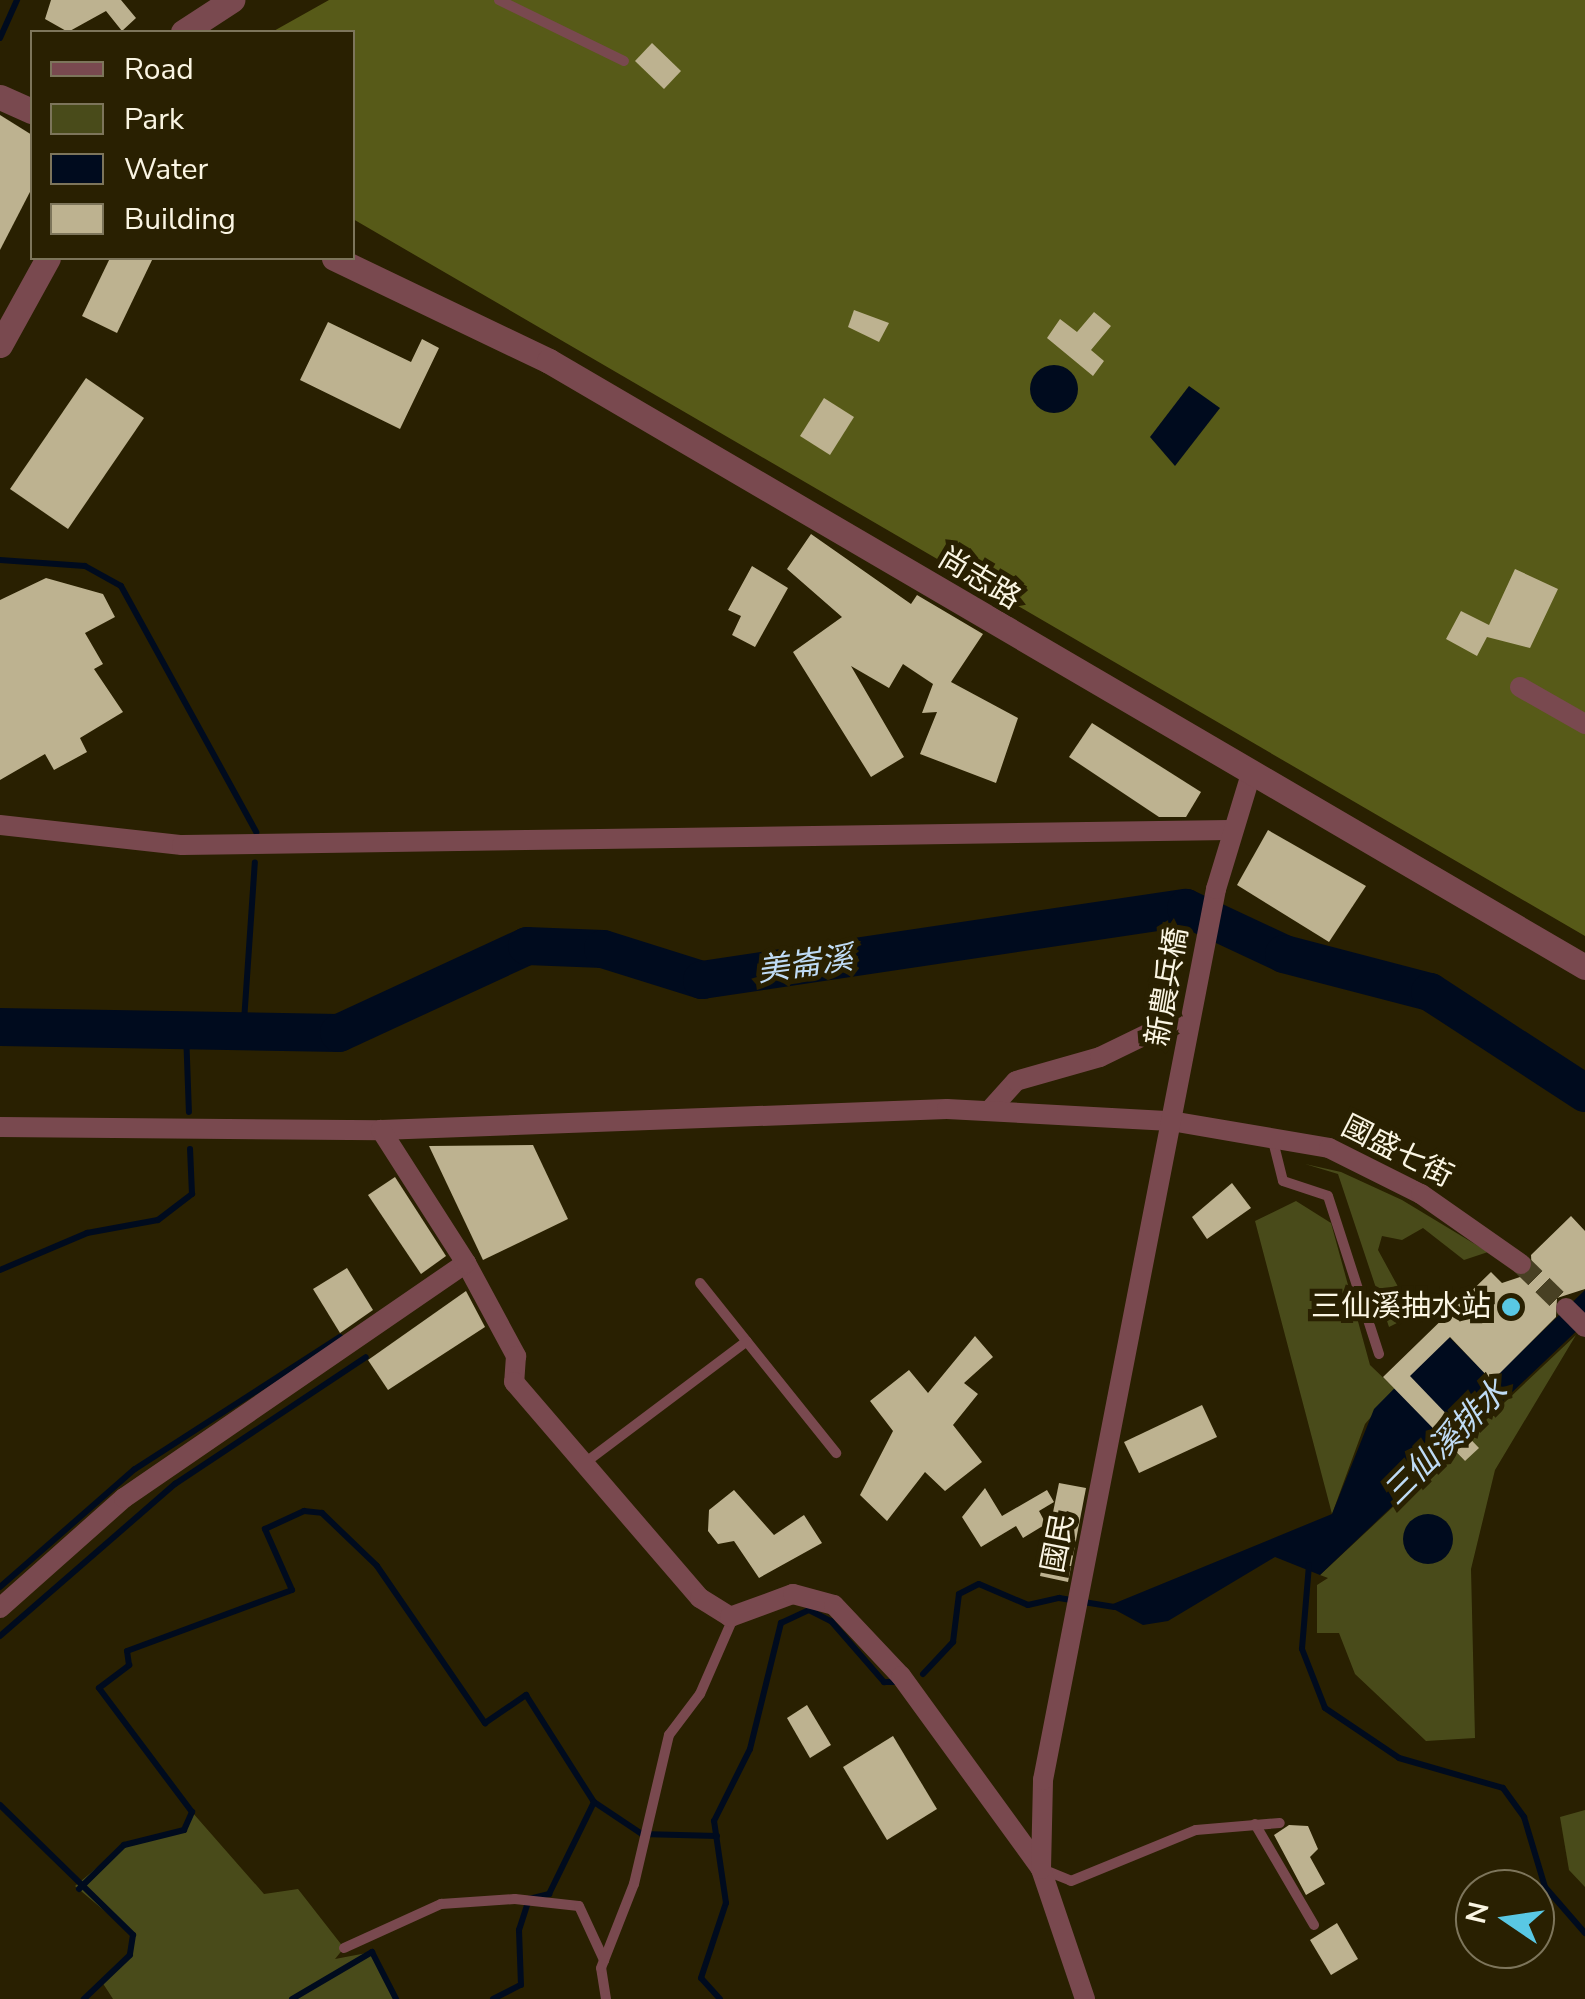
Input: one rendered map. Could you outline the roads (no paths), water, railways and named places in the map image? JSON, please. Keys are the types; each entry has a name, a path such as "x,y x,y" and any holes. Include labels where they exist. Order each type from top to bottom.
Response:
{"street":[{"path":"194,16 232,0"},
{"path":"0,98 30,110"},
{"path":"0,345 47,260"},
{"name":"尚志路","path":"338,260 548,361 1250,777 1585,967"},
{"path":"1520,686 1585,724"},
{"name":"新農兵橋","path":"1178,1096 1216,889 1230,830 1250,777"},
{"path":"0,825 182,846 1230,830"},
{"path":"988,1110 1016,1081 1100,1057 1172,1022"},
{"name":"國民","path":"1085,1999 1041,1869 1043,1780 1178,1096"},
{"name":"國盛七街","path":"0,1127 381,1130 988,1110 1171,1121 1272,1136 1382,1172 1521,1264"},
{"path":"381,1130 466,1263 516,1356 514,1382 700,1598 734,1616 793,1594 834,1605 902,1676 1041,1869"},
{"path":"0,1608 124,1498 466,1263"},
{"path":"1566,1308 1585,1327"}],"lane":[{"path":"499,0 624,61"},
{"path":"1272,1136 1283,1181 1328,1196 1378,1354"},
{"path":"700,1284 836,1453"},
{"path":"586,1462 747,1340"},
{"path":"604,1960 634,1884 670,1735 700,1694 734,1616"},
{"path":"1041,1869 1070,1881 1196,1830 1280,1823"},
{"path":"1255,1824 1314,1925"},
{"path":"344,1948 441,1904 519,1900 579,1906 604,1960 606,1999"}],"water":[{"path":"1054,365 1071,372 1078,389 1071,406 1054,413 1037,406 1030,389 1037,372"},
{"path":"1189,386 1220,408 1175,466 1150,437"},
{"path":"1585,1290 1585,1323 1320,1575 1275,1557 1168,1621 1143,1625 1108,1606 1332,1514 1374,1409 1447,1335 1492,1380"},
{"path":"1428,1514 1445,1522 1453,1539 1445,1556 1428,1564 1411,1556 1403,1539 1411,1522"}],"waterway":[{"path":"0,38 17,0"},
{"path":"0,560 85,566 121,586 256,832"},
{"path":"243,1036 255,862"},
{"name":"美崙溪","path":"0,1027 339,1033 527,946 603,949 702,980 1186,908 1284,954 1430,992 1585,1093"},
{"path":"186,1032 189,1112"},
{"path":"0,1270 87,1233 158,1220 192,1194 190,1149"},
{"path":"0,1587 135,1469 340,1337"},
{"path":"0,1636 175,1484 366,1357"},
{"path":"79,1889 124,1845 184,1830 192,1812 99,1688 129,1665 127,1651 292,1590 265,1529 304,1511 322,1513 377,1566 485,1723 526,1695 594,1802 642,1834 717,1836"},
{"name":"三仙溪排水","path":"1309,1565 1302,1649 1325,1708 1399,1758 1503,1788 1524,1817 1545,1887 1585,1933"},
{"name":"三仙溪排水","path":"923,1674 953,1642 959,1594 979,1584 1028,1605 1059,1598 1114,1607"},
{"name":"三仙溪排水","path":"720,1999 701,1978 726,1903 714,1821 750,1749 781,1623 809,1610 831,1621 884,1682 898,1682"},
{"path":"493,1999 521,1985 519,1930 529,1899 549,1894 594,1802"},
{"path":"0,1805 133,1935 130,1955 84,1999"},
{"path":"292,1999 372,1952 396,1999"}],"tunnel":[{"path":"1521,1264 1566,1308"}],"place":[{"name":"三仙溪抽水站","path":"1511,1307"}]}
